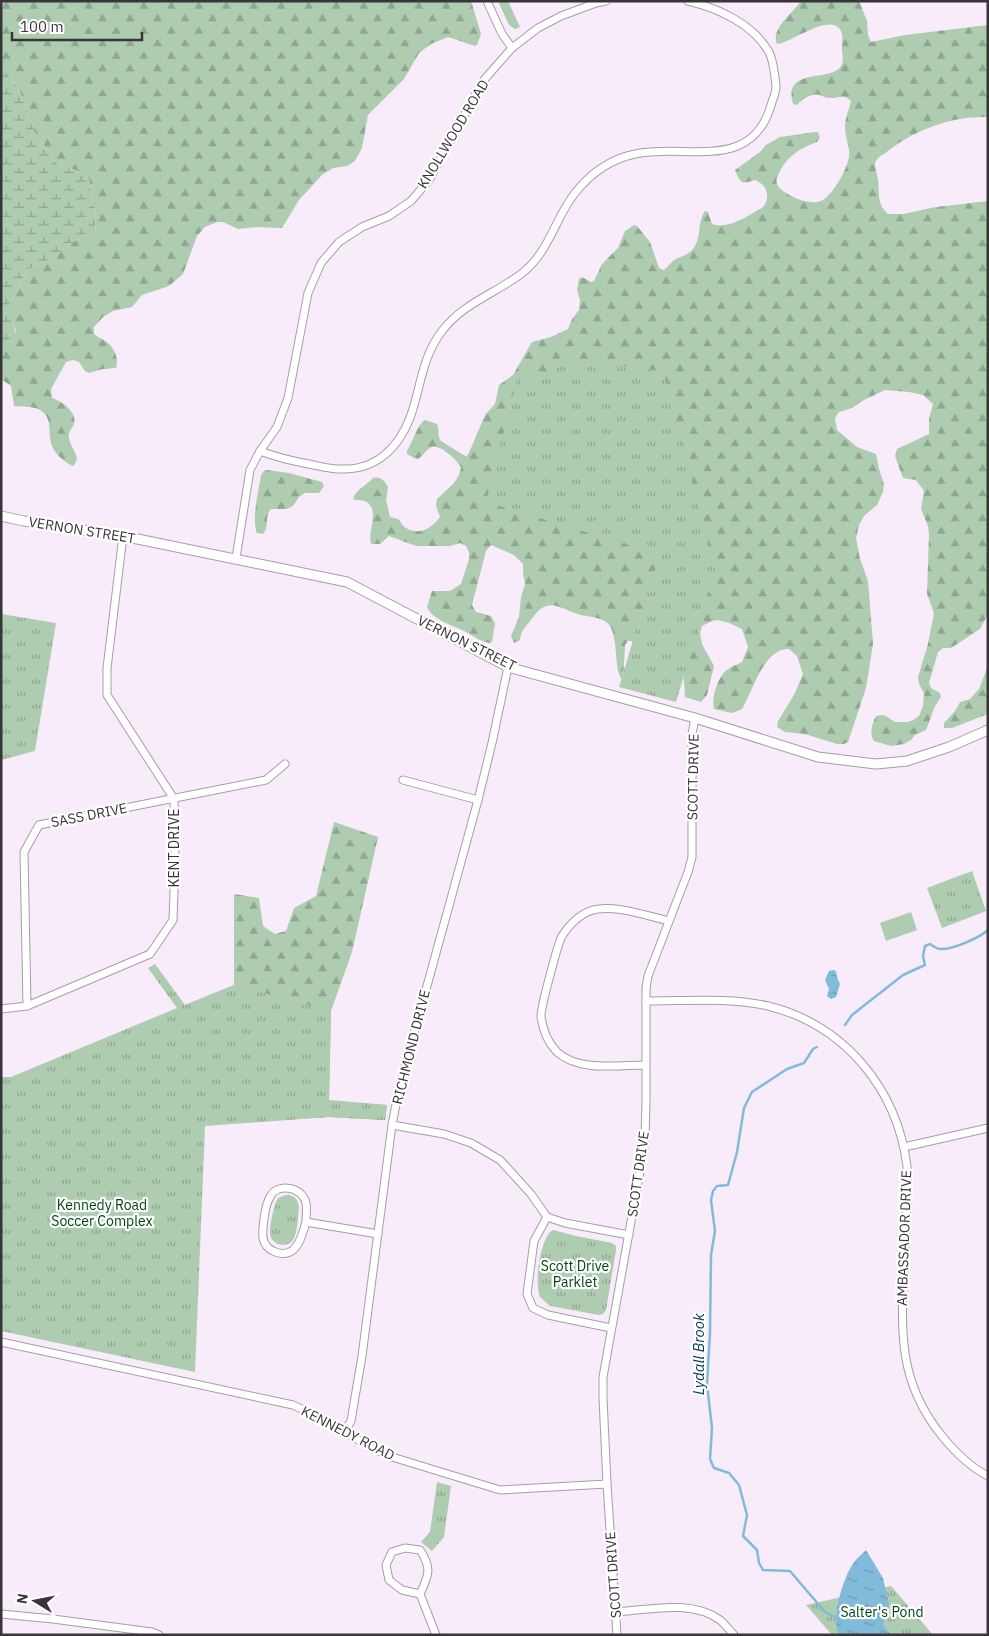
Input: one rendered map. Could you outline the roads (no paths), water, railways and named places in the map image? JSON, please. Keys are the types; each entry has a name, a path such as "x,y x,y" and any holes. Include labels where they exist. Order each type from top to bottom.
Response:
{"street":[{"path":"487,1 502,34 512,48"},
{"name":"KNOLLWOOD ROAD","path":"236,558 250,470 260,451 277,427 288,398 308,293 321,262 339,242 362,227 388,216 411,201 429,180 483,82 512,48 538,28 561,16 606,1"},
{"path":"260,451 277,458 338,469 360,467 382,458 401,438 412,414 420,379 429,352 442,330 466,308 522,274 539,256 566,204 586,179 608,164 634,154 662,150 696,153 726,151 753,137 769,116 776,88 770,53 752,31 724,14 688,1"},
{"name":"VERNON STREET","path":"1,516 123,536 347,582 508,667 695,718 818,757 876,764 907,761 927,755 988,730"},
{"name":"KENT DRIVE","path":"1,1009 27,1006 150,954 173,920 176,862 174,798 107,695 107,668 123,536"},
{"name":"RICHMOND DRIVE","path":"344,1432 351,1421 392,1125 412,1037 478,800 508,667"},
{"name":"SCOTT DRIVE","path":"617,1635 607,1484 603,1377 629,1235 644,1139 648,976 692,857 692,734 695,718"},
{"name":"SASS DRIVE","path":"27,1006 24,852 39,825 266,780 285,764"},
{"path":"403,780 478,800"},
{"path":"646,1065 575,1063 557,1052 546,1036 541,1015 561,937 574,922 590,911 611,908 669,922"},
{"name":"AMBASSADOR DRIVE","path":"646,1002 733,1002 767,1006 792,1014 821,1028 848,1048 870,1072 899,1127 904,1147 907,1184 902,1311 903,1348 908,1371 915,1392 929,1420 953,1450 974,1468 988,1476"},
{"path":"392,1125 444,1134 471,1143 500,1160 531,1194 547,1217 565,1223 629,1235"},
{"path":"904,1147 988,1128"},
{"path":"289,1188 302,1195 306,1202 306,1222 299,1242 293,1251 277,1253 266,1245 263,1238 265,1213 270,1196 276,1189 289,1188"},
{"path":"547,1217 534,1241 527,1294 533,1308 548,1316 611,1328"},
{"path":"306,1222 378,1234"},
{"name":"KENNEDY ROAD","path":"1,1342 293,1405 321,1418 392,1457 500,1490 607,1484"},
{"path":"420,1594 402,1590 389,1580 386,1565 392,1552 405,1548 420,1550 427,1561 428,1576 420,1594 436,1635"},
{"path":"615,1612 682,1607 701,1611 720,1620 734,1635"},
{"path":"1,1614 152,1632 159,1635"}],"water":[{"path":"829,971 836,971 840,984 836,997 831,999 827,996 829,989 825,980"},
{"name":"Salter's Pond","path":"866,1550 883,1578 889,1604 883,1625 891,1635 839,1635 836,1619 843,1586 851,1567"}],"waterway":[{"name":"Lydall Brook","path":"845,1025 852,1015 903,975 925,965 923,956 925,946 930,944 939,949 951,948 972,940 988,930"},
{"name":"Lydall Brook","path":"817,1047 813,1049 804,1063 787,1069 752,1092 744,1108 737,1152 728,1185 717,1186 713,1191 711,1200 715,1231 711,1255 707,1384 712,1428 710,1459 714,1468 729,1473 739,1485 747,1515 743,1536 757,1550 759,1563 763,1570 790,1571 825,1612 838,1619"}],"park label":[{"name":"Kennedy Road Soccer Complex","path":"102,1214"},
{"name":"Scott Drive Parklet","path":"575,1274"}]}
